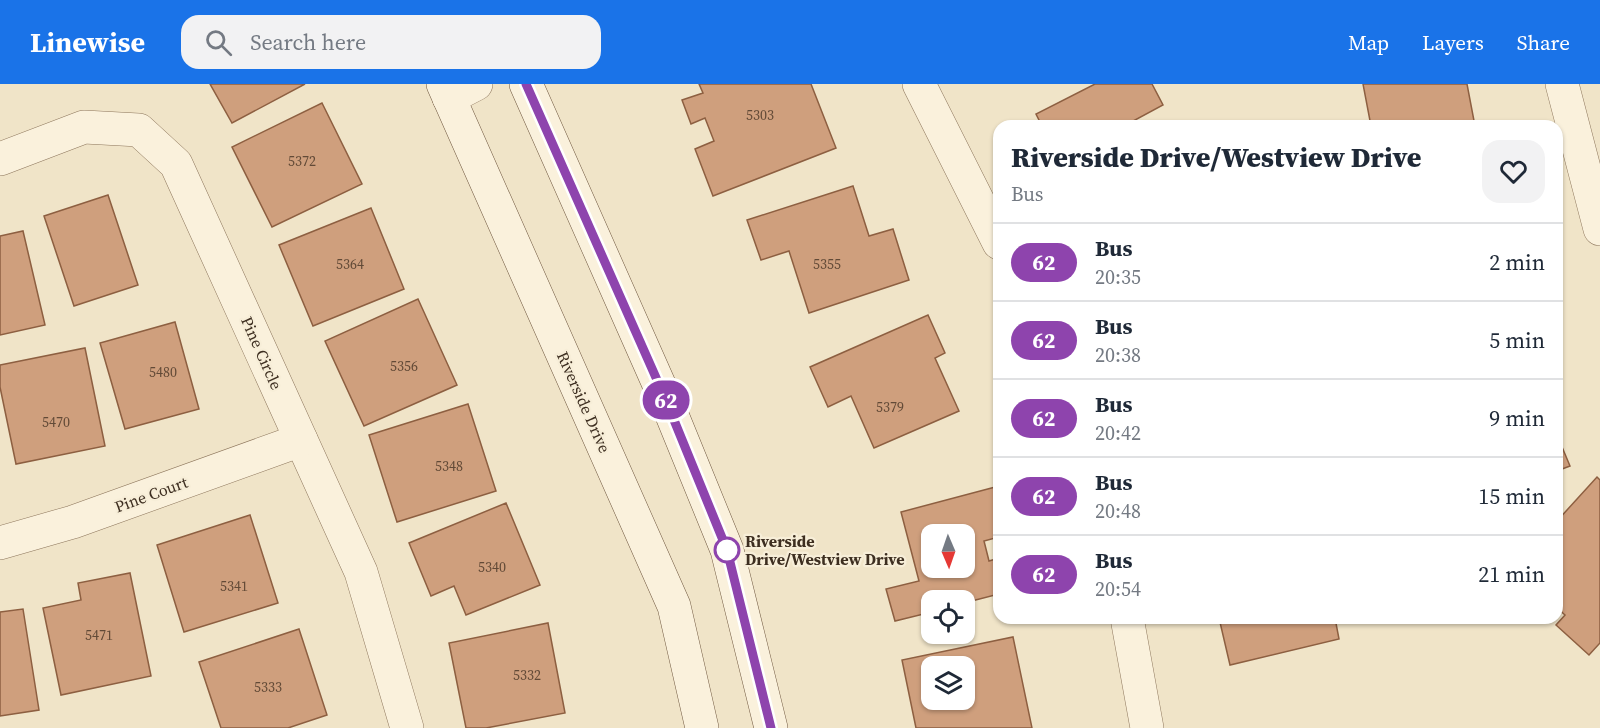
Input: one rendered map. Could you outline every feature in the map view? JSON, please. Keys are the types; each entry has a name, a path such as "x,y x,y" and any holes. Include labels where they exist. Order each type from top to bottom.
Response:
{"street":[{"path":"526,84 665,398 727,550 771,728"},
{"path":"919,84 993,231"},
{"path":"1562,84 1600,229"},
{"name":"Riverside Drive","path":"456,88 674,606 702,728"},
{"name":"Pine Circle","path":"0,159 84,126 139,130 176,164 361,572 407,728"},
{"name":"Pine Court","path":"0,543 73,522 301,440"},
{"path":"1128,624 1146,728"}],"building":[{"path":"210,84 305,84 232,123"},
{"path":"699,84 811,84 836,148 713,196 695,149 714,141 705,118 691,124 682,100 703,93"},
{"path":"1095,84 1152,84 1163,105 1135,120 1039,120 1036,114"},
{"path":"1363,84 1467,84 1474,120 1370,120"},
{"path":"322,103 362,184 272,227 232,147"},
{"path":"853,186 869,236 893,229 909,280 809,313 789,251 761,260 747,220"},
{"path":"108,195 138,285 74,306 44,216"},
{"path":"371,208 404,289 313,326 279,245"},
{"path":"23,231 45,325 0,335 0,236"},
{"path":"418,299 457,385 364,426 325,341"},
{"path":"928,315 945,353 935,358 959,411 874,448 851,396 828,407 810,367"},
{"path":"175,322 199,409 125,429 100,343"},
{"path":"85,348 105,446 16,464 0,387 0,365"},
{"path":"468,404 496,491 397,522 369,435"},
{"path":"1563,449 1570,466 1563,469"},
{"path":"1597,477 1600,480 1600,643 1589,655 1556,625 1563,624 1565,615 1563,613 1563,514"},
{"path":"993,488 993,539 984,541 989,561 993,560 993,596 975,600 975,590 921,590 921,615 895,621 886,589 919,581 901,512"},
{"path":"506,503 540,585 466,615 454,586 431,596 409,543"},
{"path":"250,515 278,603 184,632 157,545"},
{"path":"130,573 151,676 61,695 43,608 81,600 78,583"},
{"path":"23,609 39,710 0,716 0,612"},
{"path":"548,623 565,713 486,728 466,728 449,643"},
{"path":"1220,624 1336,624 1339,639 1230,665"},
{"path":"299,629 327,715 288,728 221,728 199,662"},
{"path":"1013,637 1032,728 916,728 902,660 921,656 921,710 975,710 975,656 921,656"}],"bus line":[{"name":"62","path":"526,84 665,398 727,550 771,728"}],"place":[{"name":"Riverside Drive/Westview Drive","path":"727,550"}]}
